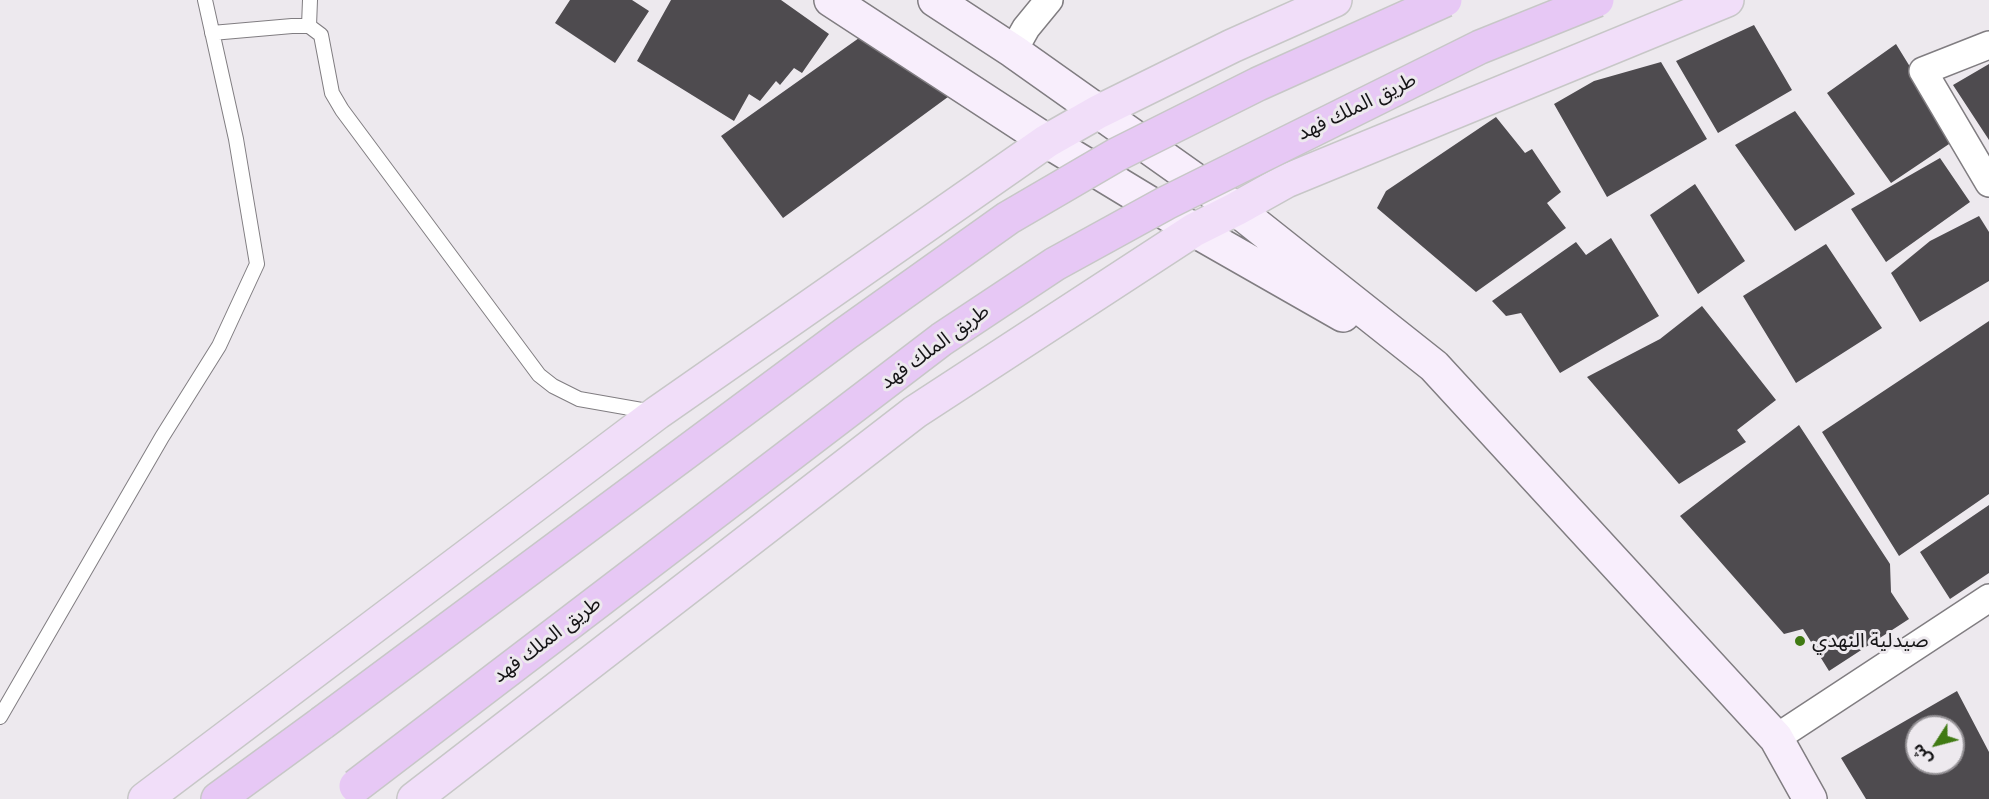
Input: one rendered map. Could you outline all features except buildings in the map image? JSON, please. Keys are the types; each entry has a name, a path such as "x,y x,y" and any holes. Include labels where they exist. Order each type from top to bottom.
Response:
{"highway":[{"path":"218,799 845,334 1008,218 1116,155 1177,124 1258,84 1445,0"},
{"name":"طريق الملك فهد","path":"347,792 942,339 1055,264 1166,203 1480,46 1597,0"}],"main road":[{"path":"831,0 1047,141 1194,230 1434,366"},
{"path":"935,0 1013,51 1236,209 1434,366 1776,738 1810,799"},
{"path":"145,799 657,413 1047,141 1098,112 1232,46 1335,0"},
{"path":"414,799 915,412 1194,230 1286,181 1727,0"}],"street":[{"path":"1013,51 1026,28 1048,0"},
{"path":"1989,45 1923,71 1989,183"},
{"path":"1776,738 1989,598"}],"lane":[{"path":"0,717 162,437 219,346 257,264 236,139 205,0"},
{"path":"309,0 309,26"},
{"path":"212,33 309,26 321,35 332,93 342,110 540,375 553,386 579,399 657,413"}],"place":[{"name":"صيدلية النهدي","path":"1800,641"}]}
